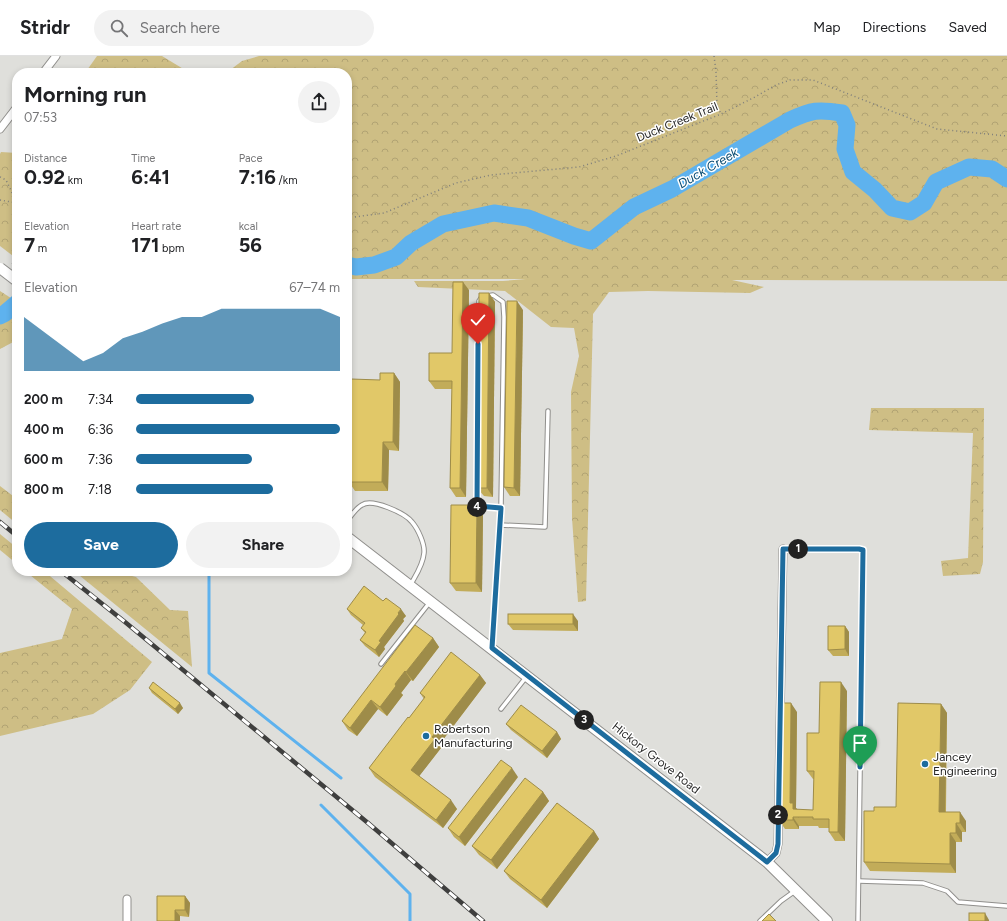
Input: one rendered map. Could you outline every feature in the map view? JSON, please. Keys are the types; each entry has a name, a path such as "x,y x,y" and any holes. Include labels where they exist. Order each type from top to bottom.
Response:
{"main road":[{"path":"0,268 12,277"},
{"name":"Hickory Grove Road","path":"352,541 767,862 827,921"}],"street":[{"path":"47,68 56,56"},
{"path":"0,129 12,113"},
{"path":"767,862 776,853 778,844 783,549"},
{"path":"127,900 127,921"}],"lane":[{"path":"492,648 501,508 504,317 503,302 493,295 483,296 479,301 477,506 501,508"},
{"path":"500,526 546,527 548,411"},
{"path":"352,516 362,505 370,503 392,508 412,521 420,536 424,553 422,565 410,585"},
{"path":"783,549 863,550 858,921"},
{"path":"381,664 430,601"},
{"path":"501,709 527,676"},
{"path":"859,881 924,883 947,891 958,902 1007,906"},
{"path":"760,921 781,901 796,890"}],"path":[{"path":"714,56 717,105 721,114"},
{"name":"Duck Creek Trail","path":"352,217 384,213 456,183 477,178 491,175 579,167 616,156 721,114 755,98 776,85 790,80 813,80 937,129 1007,136"},
{"path":"0,177 6,180 12,193"},
{"path":"0,200 12,202"}],"green space":[{"path":"97,56 162,56 182,68 89,68"},
{"path":"259,56 1007,56 1007,281 732,280 764,287 750,293 648,291 609,292 593,314 586,601 578,602 572,518 571,392 579,356 574,328 551,327 505,291 418,287 414,281 503,281 526,279 352,279 352,68 233,68 242,61"},
{"path":"1,152 12,153 12,255 0,246"},
{"path":"0,291 12,299 12,343 0,349"},
{"path":"871,408 984,408 983,562 980,574 943,576 941,561 968,558 973,433 869,430"},
{"path":"0,486 12,495 12,520 0,510"},
{"path":"0,534 12,544 12,560 0,550"},
{"path":"31,576 50,576 152,662 130,690 93,714 0,736 0,653 62,639 72,609"},
{"path":"80,576 136,577 170,610 188,611 192,667"}],"building":[{"path":"453,282 463,282 460,488 450,488 452,381 429,381 429,353 452,353"},
{"path":"479,293 489,293 487,488 477,488"},
{"path":"507,301 517,301 514,488 504,487"},
{"path":"380,373 394,373 393,442 383,442 382,482 352,482 352,379 380,380"},
{"path":"451,505 477,505 476,583 450,583"},
{"path":"364,586 383,601 386,598 401,609 379,641 381,642 375,650 360,640 366,632 361,628 365,623 347,609"},
{"path":"508,614 573,614 573,624 508,624"},
{"path":"415,625 433,638 395,684 396,686 380,707 371,700 350,728 342,721"},
{"path":"828,626 845,626 845,649 828,650"},
{"name":"Robertson Manufacturing","path":"451,652 480,675 432,737 435,739 411,770 451,800 436,820 369,768 425,697 420,693"},
{"path":"153,682 180,703 175,709 149,688"},
{"path":"820,682 841,682 838,832 829,832 829,819 793,817 793,820 779,820 780,703 791,703 790,803 793,803 793,809 813,810 814,771 807,771 807,733 819,733"},
{"name":"Jancey Engineering","path":"898,703 941,704 939,812 960,812 960,823 956,823 956,833 950,833 950,864 864,862 864,811 874,811 874,807 896,807"},
{"path":"521,705 557,732 542,751 506,724"},
{"path":"501,760 512,768 459,837 448,828"},
{"path":"525,778 543,792 491,860 472,846"},
{"path":"557,803 594,831 541,900 504,871"},
{"path":"157,896 185,896 185,910 175,910 175,921 157,921"},
{"path":"969,913 985,913 985,921 969,921"},
{"path":"769,914 776,921 762,921"}],"waterway":[{"name":"Duck Creek","path":"352,266 374,265 396,257 411,243 443,224 494,213 528,218 591,241 634,207 672,189 790,120 815,111 842,113 847,125 845,149 853,172 875,190 892,208 910,212 924,203 936,182 969,167 992,169 1007,179"},
{"name":"Duck Creek","path":"0,316 12,307"},
{"path":"209,576 209,673 341,778"},
{"path":"321,805 410,894 410,921"}],"railway":[{"path":"0,522 12,532"},
{"path":"67,576 368,823 483,921"}],"place":[{"name":"Robertson Manufacturing","path":"426,736"},
{"name":"Jancey Engineering","path":"925,764"}],"route":[{"path":"478,344 477,506 501,508 492,648 767,862 776,853 778,844 783,549 863,550 860,767"}]}
